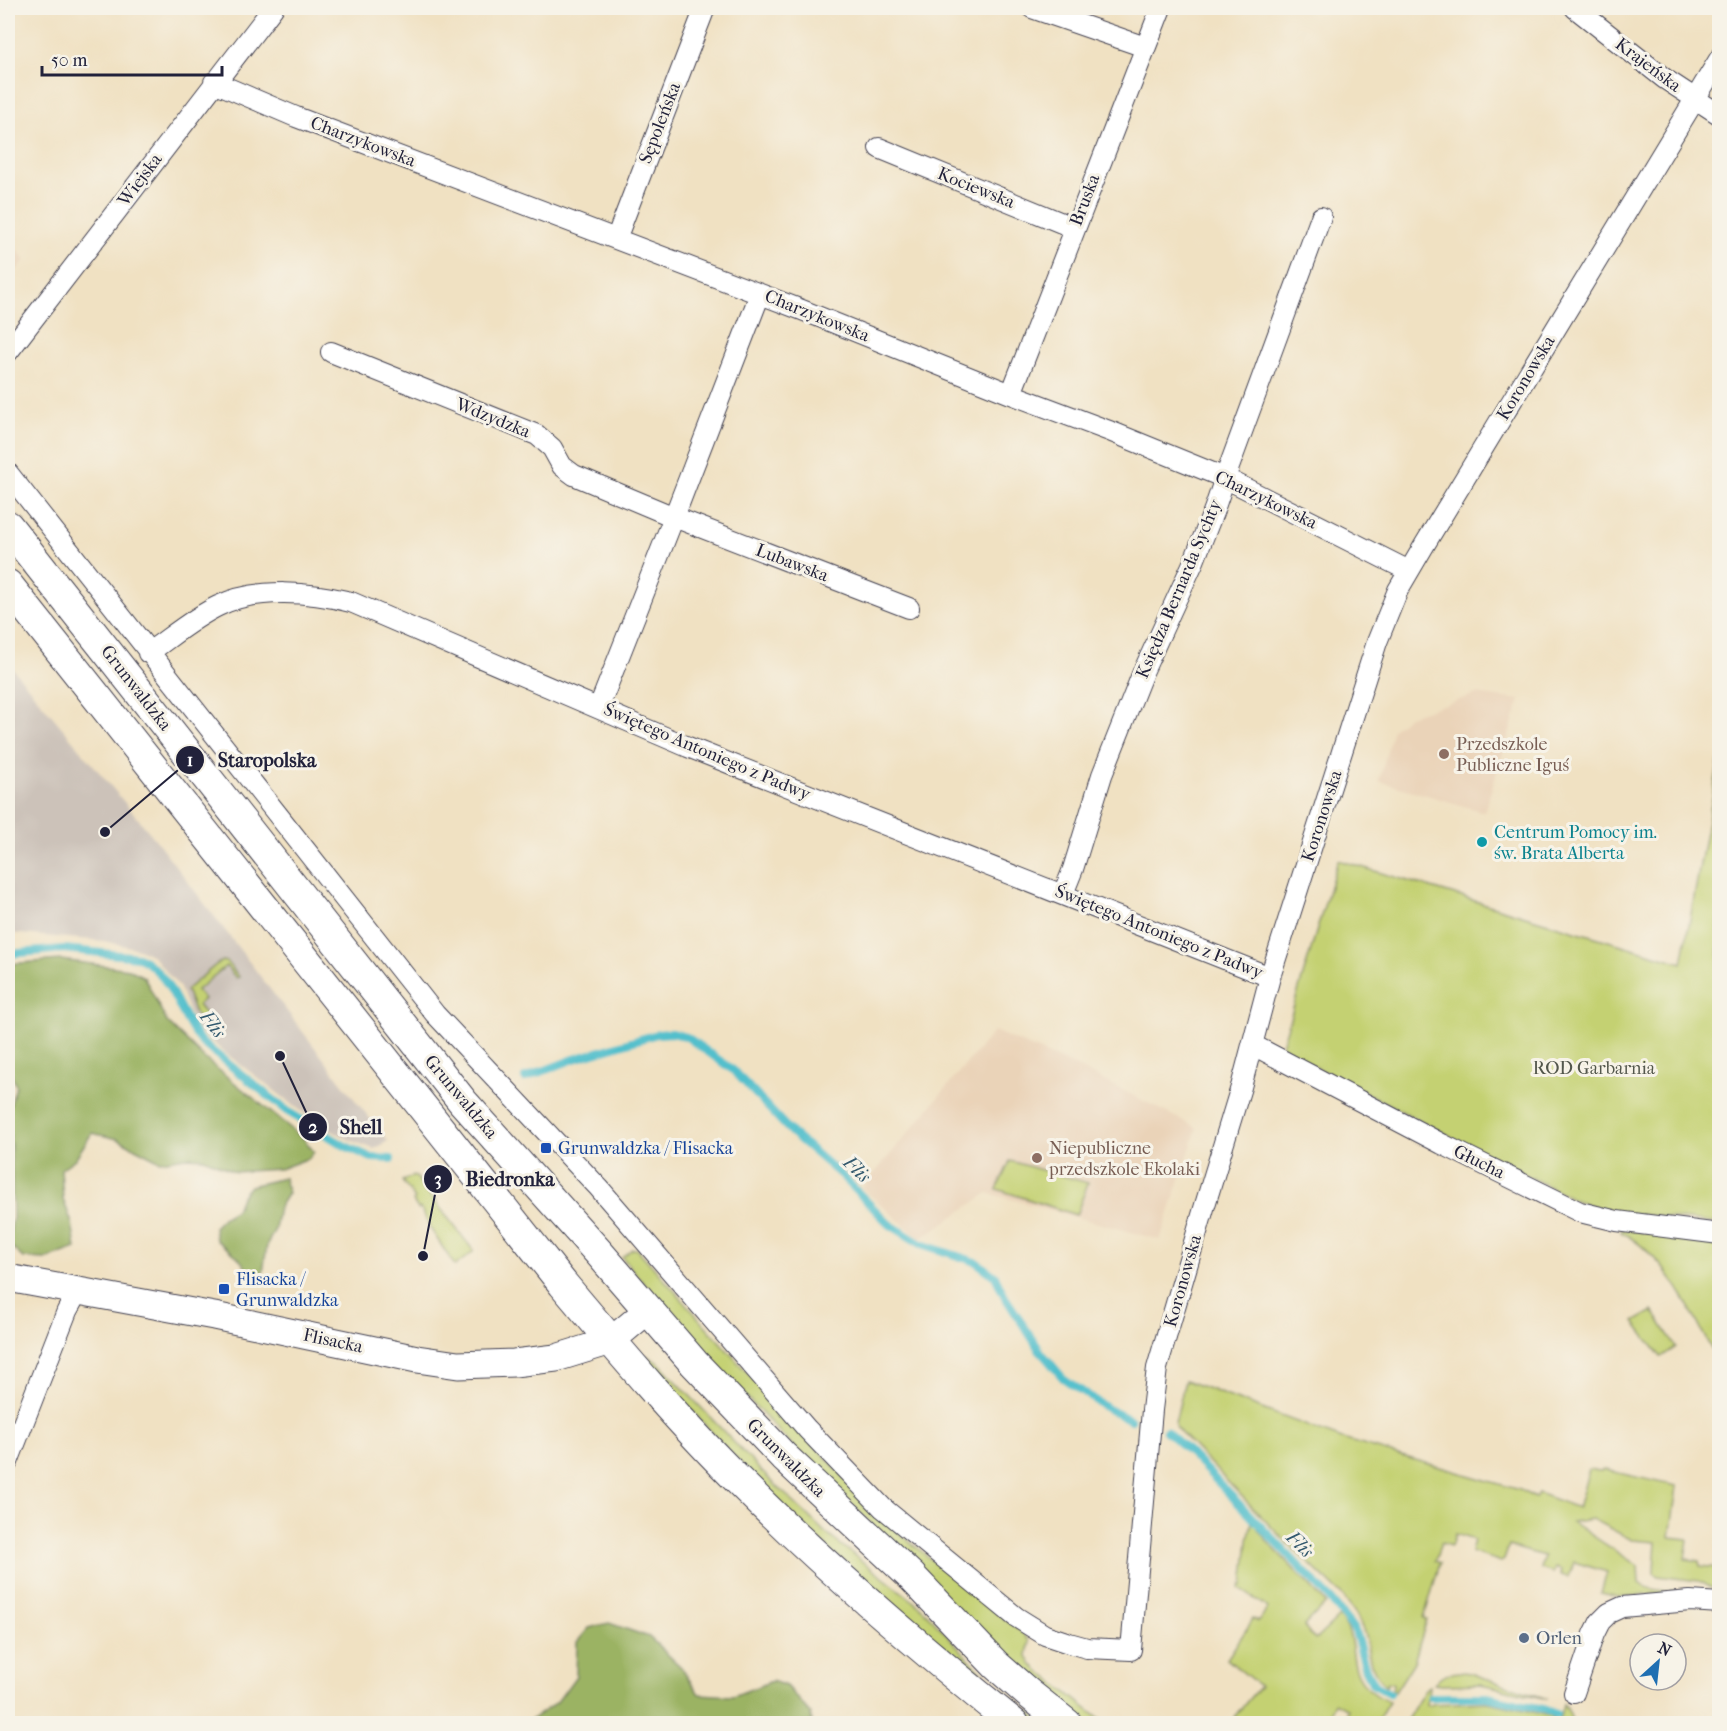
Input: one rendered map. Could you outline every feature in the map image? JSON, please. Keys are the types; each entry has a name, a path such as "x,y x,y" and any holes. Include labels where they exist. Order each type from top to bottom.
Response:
{"main road":[{"name":"Grunwaldzka","path":"8,526 463,1102 720,1392 783,1457 912,1577 996,1665 1066,1724"},
{"name":"Grunwaldzka","path":"8,585 563,1284 611,1341 699,1439 792,1532 885,1616 1014,1724"}],"street":[{"name":"Wiejska","path":"8,352 273,8"},
{"name":"Sępoleńska","path":"616,239 705,8"},
{"path":"1032,8 1145,47"},
{"name":"Bruska","path":"1011,394 1161,8"},
{"name":"Krajeńska","path":"1575,8 1665,79 1719,115"},
{"name":"Koronowska","path":"148,653 435,1014 599,1188 807,1429 883,1508 1011,1613 1037,1631 1087,1648 1131,1650 1157,1368 1253,1045 1270,977 1377,642 1398,591 1409,571 1719,58"},
{"name":"Charzykowska","path":"214,82 296,117 760,294 1225,478 1409,571"},
{"name":"Kociewska","path":"879,148 1074,228"},
{"name":"Księdza Bernarda Sychty","path":"1062,894 1073,869 1102,775 1143,672 1194,561 1321,217"},
{"path":"598,707 760,294"},
{"name":"Wdzydzka","path":"331,352 537,435 552,448 561,466 574,475 674,518"},
{"path":"8,473 148,653"},
{"name":"Lubawska","path":"674,518 909,608"},
{"name":"Świętego Antoniego z Padwy","path":"148,653 219,605 240,598 282,593 327,596 351,602 710,755 1270,977"},
{"name":"Głucha","path":"1253,1045 1580,1212 1617,1221 1719,1234"},
{"name":"Flisacka","path":"8,1278 214,1316 417,1359 458,1365 488,1365 556,1358 611,1341 648,1310"},
{"path":"8,1462 67,1311 78,1291"},
{"path":"1574,1693 1594,1634 1600,1622 1609,1613 1622,1607 1690,1601 1719,1603"}],"shaded area":[{"path":"8,238 25,260 8,280"},
{"path":"8,663 155,839 388,1141 374,1149 317,1123 224,1052 198,1029 180,988 153,956 139,949 104,941 8,933"},
{"name":"Przedszkole Publiczne Iguś","path":"1477,694 1520,700 1484,812 1379,781 1393,729 1409,716"},
{"name":"Niepubliczne przedszkole Ekolaki","path":"994,1031 1077,1067 1197,1128 1160,1240 988,1193 920,1239 862,1188"}],"green space":[{"name":"ROD Garbarnia","path":"1719,761 1719,1224 1605,1210 1575,1200 1290,1054 1282,1045 1338,860 1682,963"},
{"path":"61,960 129,969 144,977 167,1022 204,1058 304,1139 314,1152 309,1158 280,1169 235,1172 204,1158 186,1157 160,1161 118,1139 92,1133 75,1159 61,1169 63,1199 72,1223 76,1248 46,1259 23,1258 8,1244 13,1218 8,1113 16,1086 8,1065 8,964"},
{"path":"223,961 227,962 239,977 236,978 226,966 197,990 204,999 198,1005 211,1021 203,1028 186,990"},
{"path":"1010,1161 1088,1183 1076,1215 997,1189"},
{"path":"413,1176 473,1250 455,1266 402,1181"},
{"path":"284,1178 288,1193 279,1207 275,1229 267,1245 263,1273 252,1276 238,1257 216,1240 214,1227 236,1210 241,1197 250,1186"},
{"path":"1622,1229 1719,1243 1719,1358 1716,1358 1688,1305 1666,1271 1638,1243 1621,1232"},
{"path":"632,1249 637,1249 777,1406 889,1524 1024,1634 1029,1641 1027,1656 1031,1664 1102,1721 1101,1723 1089,1723 1063,1704 997,1647 995,1641 991,1642 798,1452 677,1323 622,1257"},
{"path":"1653,1311 1676,1347 1661,1357 1634,1322"},
{"path":"646,1356 661,1365 761,1471 828,1535 920,1606 990,1681 1045,1723 1035,1723 836,1556 766,1490 645,1359"},
{"path":"1185,1380 1342,1439 1520,1490 1535,1498 1538,1493 1578,1508 1589,1469 1605,1470 1677,1486 1670,1537 1688,1539 1685,1559 1700,1561 1700,1566 1719,1568 1719,1590 1712,1589 1699,1581 1658,1576 1654,1573 1656,1542 1632,1540 1592,1519 1572,1522 1638,1566 1639,1583 1643,1586 1682,1592 1617,1597 1601,1593 1607,1572 1574,1562 1569,1577 1560,1575 1561,1570 1555,1568 1553,1573 1541,1569 1544,1556 1509,1546 1501,1562 1471,1552 1474,1540 1455,1534 1451,1546 1441,1543 1435,1561 1440,1563 1414,1662 1395,1692 1392,1692 1393,1683 1388,1682 1386,1686 1371,1664 1364,1632 1356,1614 1341,1594 1279,1535 1176,1428 1175,1423"},
{"path":"1252,1521 1269,1543 1326,1603 1304,1626 1315,1640 1339,1617 1343,1622 1350,1637 1358,1675 1371,1691 1389,1702 1376,1723 1342,1723 1348,1709 1335,1702 1326,1723 1239,1723 1234,1717 1260,1686 1227,1659 1253,1619 1258,1622 1268,1608 1240,1589 1243,1585"},
{"path":"609,1623 649,1637 681,1667 699,1694 733,1696 772,1681 786,1686 811,1714 812,1723 526,1723 557,1702 576,1676 577,1642 589,1628"},
{"path":"1462,1672 1548,1699 1481,1684 1434,1684 1446,1675"},
{"path":"1429,1686 1427,1705 1429,1706 1488,1702 1551,1716 1558,1723 1405,1723"},
{"path":"1563,1704 1573,1723 1558,1723"}],"waterway":[{"name":"Flis","path":"8,954 64,949 138,957 160,974 202,1043 290,1113 345,1146 372,1158 391,1159"},
{"name":"Flis","path":"525,1078 574,1059 657,1034 672,1033 687,1037 733,1070 792,1133 842,1176 889,1224 921,1244 976,1262 995,1276 1005,1297 1041,1352 1063,1378 1106,1408 1131,1420"},
{"name":"Flis","path":"1166,1431 1328,1596 1355,1631 1366,1670 1374,1685 1389,1693"},
{"name":"Flis","path":"1431,1697 1487,1697 1556,1714"}],"place":[{"name":"Przedszkole Publiczne Iguś","path":"1444,754"},
{"name":"Staropolska","path":"105,832"},
{"name":"Centrum Pomocy im. św. Brata Alberta","path":"1482,842"},
{"name":"Shell","path":"280,1056"},
{"name":"Grunwaldzka / Flisacka","path":"546,1148"},
{"name":"Niepubliczne przedszkole Ekolaki","path":"1037,1158"},
{"name":"Biedronka","path":"423,1256"},
{"name":"Flisacka / Grunwaldzka","path":"224,1289"},
{"name":"Orlen","path":"1524,1638"}]}
